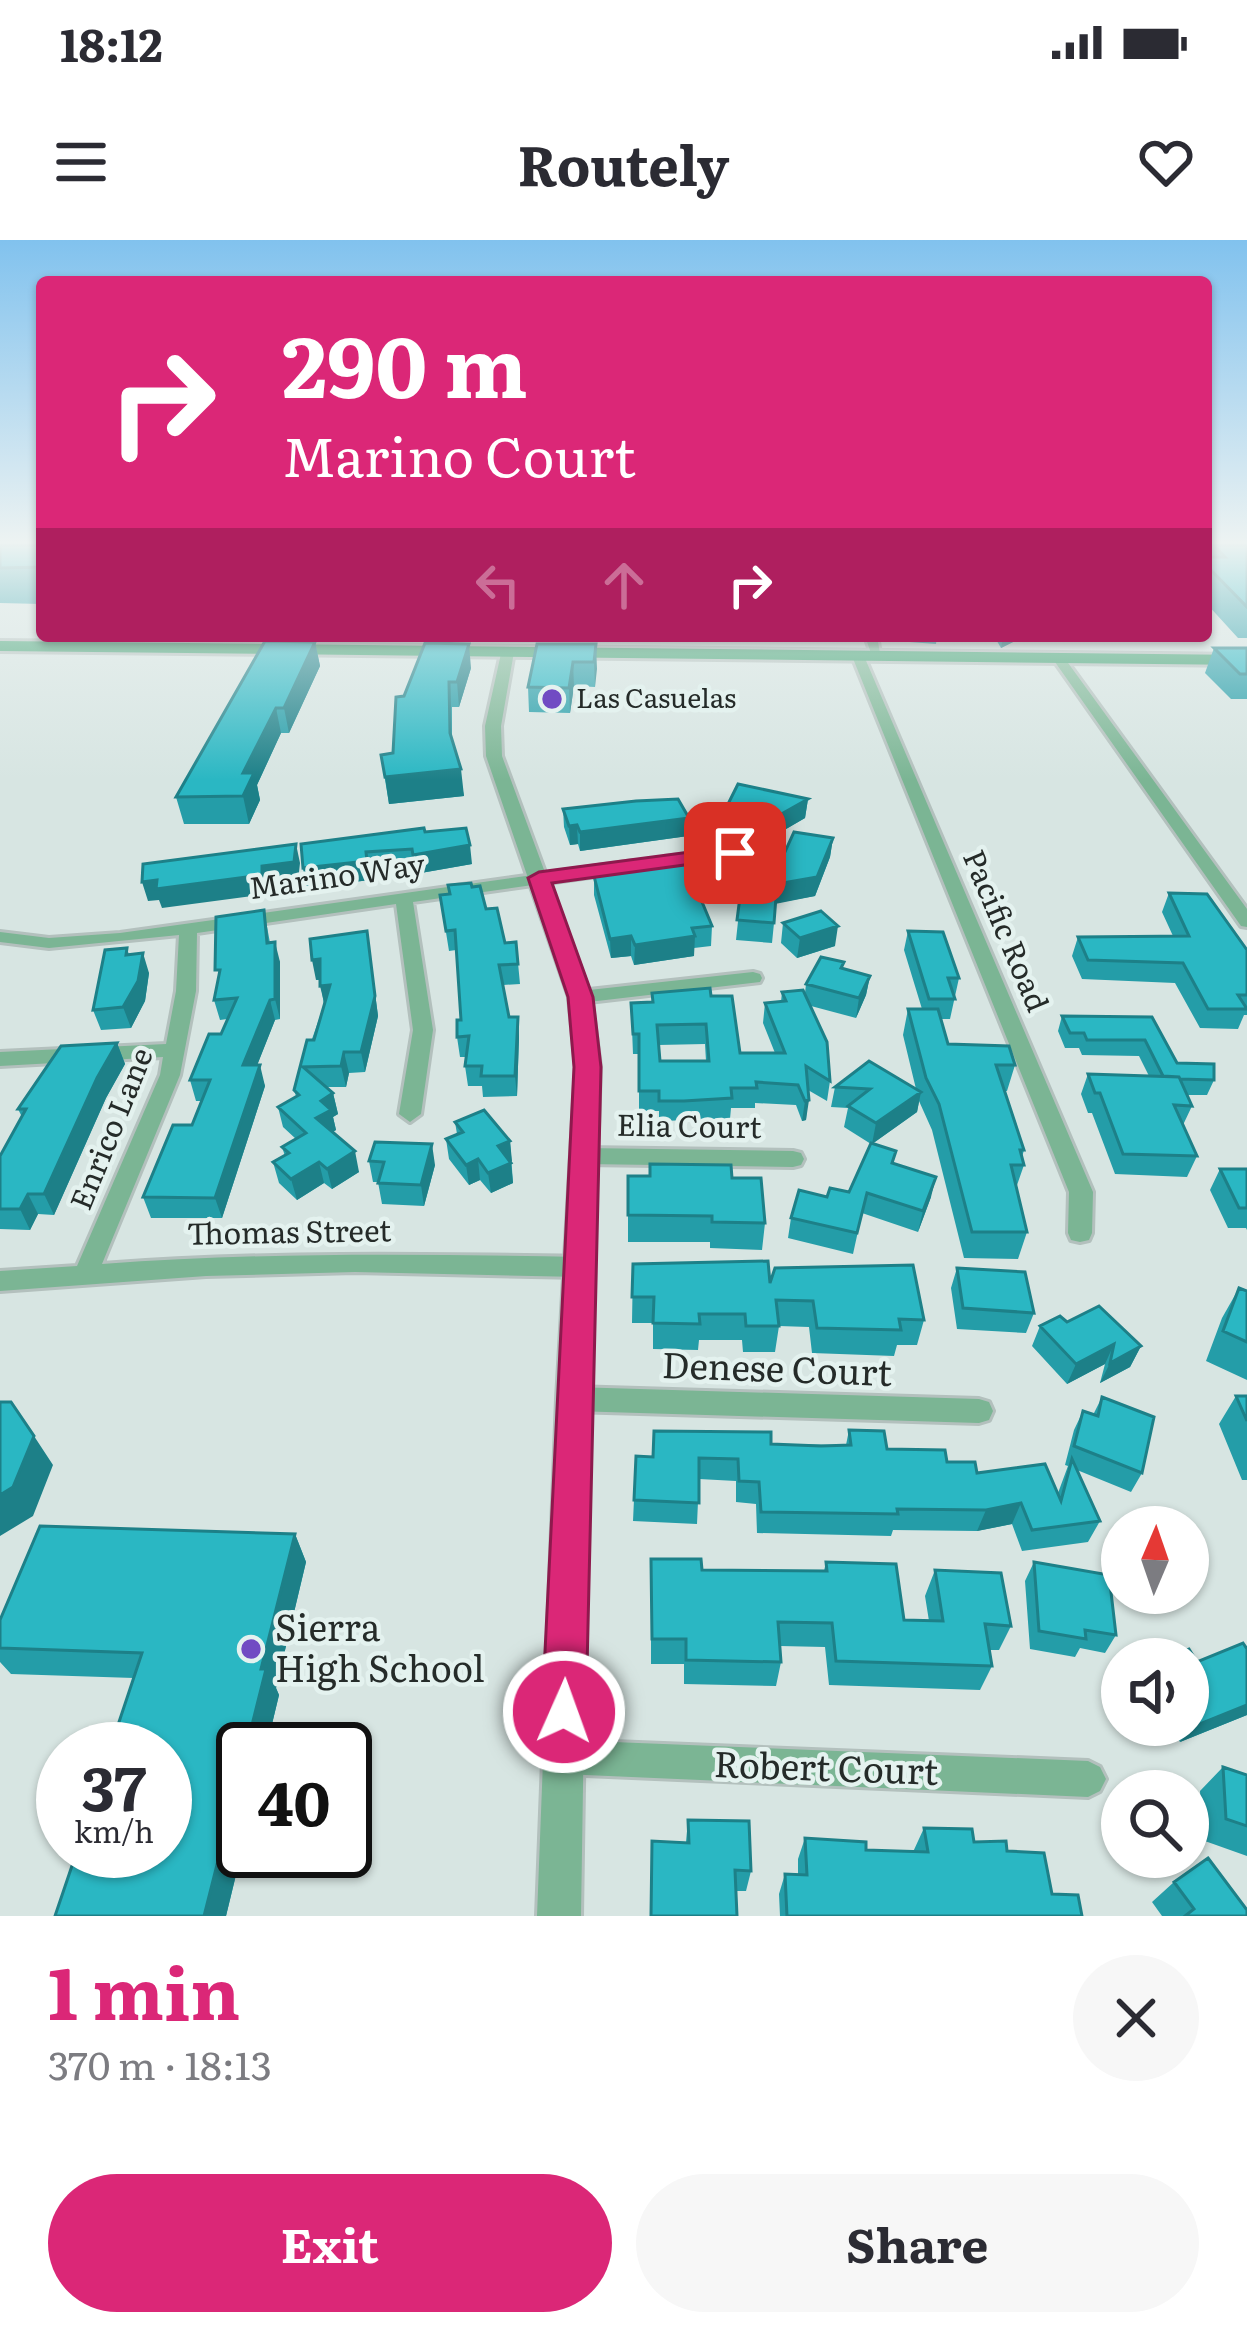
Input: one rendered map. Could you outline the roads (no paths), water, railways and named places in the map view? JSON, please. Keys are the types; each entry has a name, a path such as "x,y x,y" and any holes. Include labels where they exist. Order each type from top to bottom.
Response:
{"main road":[{"path":"0,646 152,642 507,652 1247,660"}],"street":[{"name":"Pacific Road","path":"870,642 868,656 1081,1192 1080,1233"},
{"path":"507,652 493,726 494,756 580,997 587,1067 559,1916"},
{"path":"1058,659 1247,922"},
{"name":"Marino Way","path":"0,937 49,943 188,928 735,853"},
{"path":"404,899 423,1030 410,1114"},
{"name":"Enrico Lane","path":"84,1277 178,1050 188,928"},
{"path":"580,997 753,978"},
{"path":"0,1059 178,1050"},
{"name":"Elia Court","path":"584,1156 793,1159"},
{"name":"Thomas Street","path":"0,1280 355,1262 580,1267"},
{"name":"Denese Court","path":"573,1399 979,1411"},
{"name":"Robert Court","path":"562,1757 1088,1780"}],"place":[{"name":"Las Casuelas","path":"552,699"},
{"name":"Sierra High School","path":"251,1649"}]}
